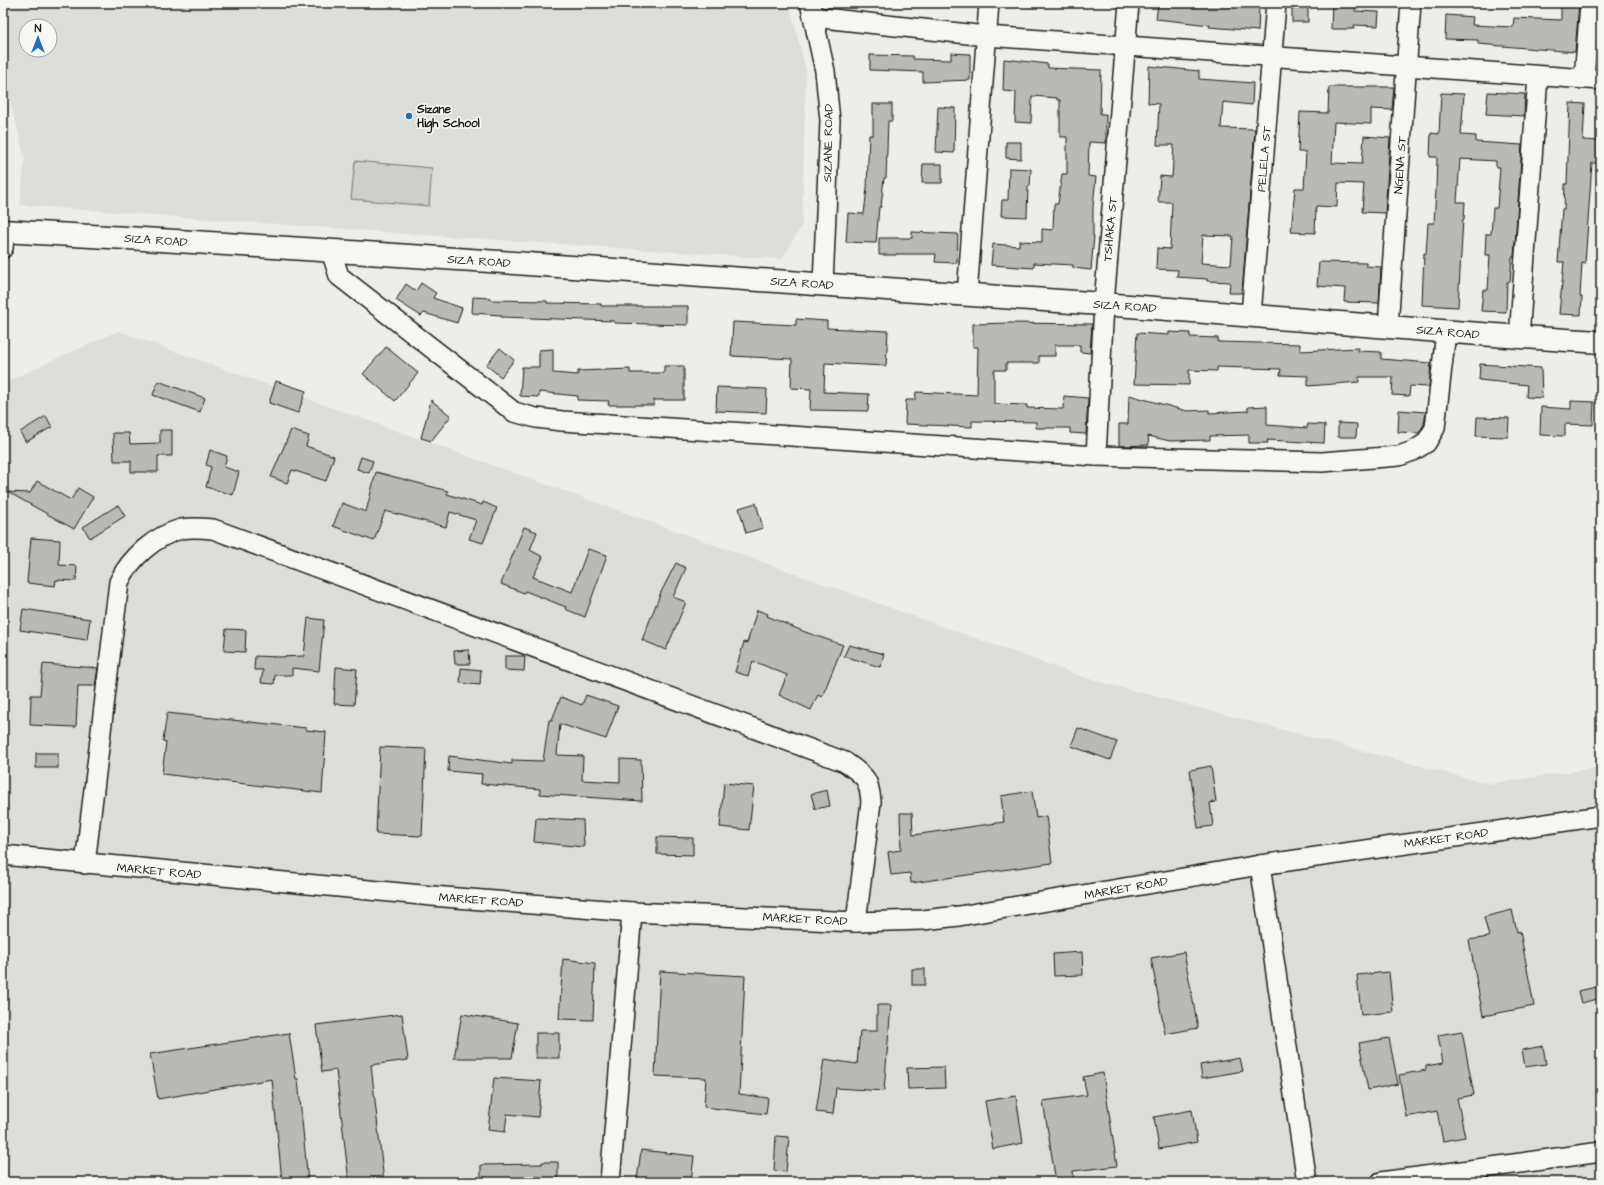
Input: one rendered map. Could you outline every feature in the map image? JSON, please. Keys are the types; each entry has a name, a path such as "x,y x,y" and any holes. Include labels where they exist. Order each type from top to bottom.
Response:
{"street":[{"path":"967,295 989,3"},
{"name":"TSHAKA ST","path":"1096,456 1104,304 1129,3"},
{"name":"PELELA ST","path":"1251,316 1273,56 1276,3"},
{"name":"NGENA ST","path":"1388,326 1411,3"},
{"path":"812,10 986,36 1593,80 1590,3"},
{"name":"SIZANE ROAD","path":"812,10 825,71 830,121 823,284"},
{"path":"1519,338 1538,76"},
{"name":"SIZA ROAD","path":"4,237 331,251 1104,304 1388,326 1519,338 1601,342"},
{"path":"331,251 339,276 514,412 536,418 562,421 1096,456 1322,462 1399,456 1414,451 1426,443 1434,428 1446,332"},
{"path":"85,864 119,582 125,568 152,544 182,529 213,529 845,762 865,777 870,790 871,802 856,922"},
{"name":"MARKET ROAD","path":"3,855 432,896 632,912 856,922 923,920 959,916 1260,865 1601,816"},
{"path":"1260,865 1307,1182"},
{"path":"610,1182 632,912"},
{"path":"1381,1182 1601,1152"}],"shaded area":[{"name":"Sizane High School","path":"3,3 789,3 806,70 802,225 782,259 424,235 20,205 25,159 3,73"},
{"path":"355,161 432,168 429,206 351,199"},
{"path":"118,331 1089,679 1489,784 1601,767 1601,1182 3,1182 3,383"}],"building":[{"path":"1158,3 1229,3 1229,6 1259,7 1258,31 1209,27 1210,25 1156,19"},
{"path":"1332,3 1355,3 1355,11 1379,12 1378,26 1354,25 1354,29 1331,29"},
{"path":"1561,3 1579,3 1575,52 1478,44 1478,40 1445,39 1446,15 1473,17 1472,25 1513,27 1514,18 1561,20"},
{"path":"1292,7 1308,7 1308,22 1292,22"},
{"path":"951,53 970,54 970,80 923,82 923,72 870,70 870,55 913,56 913,59 951,60"},
{"path":"1004,59 1048,64 1048,68 1101,70 1100,114 1106,114 1106,143 1089,142 1088,176 1096,177 1093,206 1094,236 1091,270 1073,268 1073,265 1034,263 1034,268 991,265 993,244 1019,246 1019,241 1042,242 1042,229 1053,230 1054,204 1058,204 1062,174 1067,174 1067,137 1060,137 1060,100 1057,100 1057,98 1032,96 1031,123 1015,122 1016,92 1003,91"},
{"path":"1149,66 1199,71 1199,79 1253,83 1252,105 1223,102 1221,128 1255,129 1242,293 1229,293 1230,282 1177,277 1178,270 1156,269 1157,248 1170,249 1172,202 1158,202 1160,176 1172,177 1174,145 1157,145 1159,104 1148,103","holes":["1203,235 1233,236 1231,265 1201,263"]},
{"path":"1329,87 1394,87 1392,110 1371,109 1371,124 1334,122 1332,163 1362,164 1364,136 1390,138 1385,213 1362,212 1364,184 1338,183 1337,207 1316,206 1315,233 1291,232 1295,188 1304,188 1306,152 1298,152 1300,112 1328,113"},
{"path":"1488,92 1525,94 1524,116 1486,114"},
{"path":"1441,93 1464,94 1461,135 1476,136 1476,142 1522,145 1514,257 1512,257 1510,282 1507,282 1506,312 1481,311 1483,290 1488,290 1490,255 1485,255 1486,234 1491,234 1493,208 1497,208 1500,167 1496,167 1496,161 1460,159 1457,202 1465,202 1458,307 1422,305 1424,253 1426,254 1428,223 1434,223 1436,191 1437,157 1430,157 1431,133 1439,134"},
{"path":"1570,103 1585,104 1583,140 1601,141 1600,163 1592,163 1585,264 1582,263 1580,297 1582,297 1581,315 1559,314 1564,262 1558,262 1562,209 1564,209 1565,184 1567,184"},
{"path":"873,104 892,104 892,121 888,121 886,178 884,178 881,207 879,207 876,243 846,242 848,213 864,214 867,188 869,135 873,135"},
{"path":"938,107 955,108 954,153 936,152"},
{"path":"1006,142 1021,142 1021,159 1006,158"},
{"path":"923,164 942,164 942,183 922,183"},
{"path":"1009,168 1031,169 1030,186 1028,186 1027,217 1001,216 1002,200 1008,200"},
{"path":"912,232 958,234 957,263 935,262 936,254 879,255 879,238 912,238"},
{"path":"1319,262 1366,263 1366,266 1381,267 1379,303 1344,302 1345,288 1317,286"},
{"path":"421,283 436,293 433,298 462,308 457,323 424,313 421,316 396,300 406,284 416,291"},
{"path":"473,297 490,298 490,300 601,304 601,306 688,306 688,325 501,317 501,315 472,313"},
{"path":"796,319 827,321 827,328 888,331 886,366 825,363 824,392 869,394 868,411 810,410 811,389 791,388 792,359 731,356 733,322 796,325"},
{"path":"973,324 1092,324 1090,353 1080,352 1080,345 1055,345 1055,356 1039,356 1039,363 1006,363 1006,370 994,370 994,404 1027,405 1027,408 1063,409 1064,396 1088,398 1086,434 1070,433 1070,428 1036,428 1036,422 972,421 972,427 905,424 906,400 915,400 916,392 977,395 978,347 973,347"},
{"path":"1169,332 1190,333 1190,337 1218,338 1218,342 1300,344 1300,351 1358,348 1358,351 1381,352 1381,359 1431,363 1429,387 1410,386 1409,396 1392,395 1393,377 1359,377 1359,382 1308,386 1308,376 1280,375 1281,369 1217,367 1217,371 1189,370 1189,385 1134,384 1137,333 1169,335"},
{"path":"386,347 418,373 395,401 363,374"},
{"path":"500,348 514,360 501,377 486,365"},
{"path":"553,349 553,373 578,375 578,371 630,369 630,373 664,373 664,366 684,366 684,400 654,400 654,405 608,405 609,401 577,400 578,396 539,392 539,397 520,396 522,367 539,367 539,350"},
{"path":"1480,364 1541,368 1542,398 1526,397 1527,385 1479,380"},
{"path":"158,381 205,398 200,412 153,395"},
{"path":"276,381 306,391 298,413 269,403"},
{"path":"717,387 767,389 766,413 716,411"},
{"path":"1129,395 1187,411 1209,410 1209,413 1248,411 1248,407 1267,406 1267,425 1307,428 1308,424 1325,425 1324,443 1267,440 1268,443 1249,443 1249,435 1210,436 1210,440 1170,441 1148,436 1149,445 1119,446 1119,424 1128,424"},
{"path":"431,400 451,416 431,441 421,438"},
{"path":"1571,401 1594,402 1593,425 1565,424 1565,436 1540,435 1541,407 1571,409"},
{"path":"1399,410 1426,412 1424,424 1419,433 1398,432"},
{"path":"46,416 52,427 26,442 20,432"},
{"path":"1477,417 1509,418 1508,437 1476,436"},
{"path":"1338,423 1357,424 1356,437 1338,437"},
{"path":"160,430 172,430 172,456 158,456 158,472 131,472 131,461 114,461 113,433 129,433 130,444 160,443"},
{"path":"291,430 309,436 306,446 334,456 326,481 292,470 287,483 271,477"},
{"path":"210,450 227,456 224,467 239,472 233,495 206,487 211,467 206,465"},
{"path":"361,457 373,461 369,473 357,469"},
{"path":"376,472 448,491 447,494 482,505 483,502 497,508 483,543 469,539 476,520 450,512 446,527 385,511 374,541 333,526 342,503 366,512"},
{"path":"37,481 71,500 78,488 93,497 74,529 8,492 30,493"},
{"path":"756,503 763,528 746,533 739,508"},
{"path":"118,505 125,516 90,538 83,527"},
{"path":"524,527 537,532 530,550 543,557 533,577 572,592 588,549 607,555 585,617 565,609 566,607 525,591 524,593 501,584"},
{"path":"31,538 60,540 59,565 77,566 76,581 56,580 55,586 27,583"},
{"path":"676,563 686,568 673,597 686,602 666,650 642,640 661,592"},
{"path":"23,609 90,619 87,640 20,630"},
{"path":"757,610 768,614 767,616 805,632 843,645 822,697 818,695 811,710 779,695 787,675 753,661 748,676 735,672 744,642 747,643"},
{"path":"308,618 324,620 319,671 292,668 292,675 275,675 274,684 261,683 263,670 254,670 255,656 304,656"},
{"path":"226,629 246,630 245,652 224,651"},
{"path":"849,645 884,654 880,667 844,656"},
{"path":"469,650 470,664 455,664 454,651"},
{"path":"505,656 525,656 524,671 505,670"},
{"path":"43,664 98,668 95,686 78,686 76,727 30,725 31,695 40,695"},
{"path":"336,667 357,669 354,705 334,704"},
{"path":"461,668 481,670 480,685 460,683"},
{"path":"586,695 618,706 606,739 560,724 557,755 583,756 582,780 620,782 620,759 641,760 642,801 540,794 540,789 481,784 482,774 448,771 449,756 512,764 512,760 543,761 549,720 552,720 561,697 582,705"},
{"path":"167,713 306,728 306,730 326,732 322,793 162,774 166,742 163,741"},
{"path":"1078,728 1117,742 1110,760 1071,746"},
{"path":"380,747 426,749 422,836 376,834"},
{"path":"36,753 58,753 58,768 36,768"},
{"path":"1211,766 1216,802 1210,803 1213,826 1198,828 1190,770"},
{"path":"724,783 754,786 749,830 720,827"},
{"path":"827,790 830,806 815,809 811,794"},
{"path":"1032,791 1036,818 1046,816 1052,863 911,883 910,873 891,875 888,852 901,850 900,813 912,813 913,835 1004,822 1001,796"},
{"path":"536,818 583,820 584,847 534,842"},
{"path":"657,837 693,838 693,855 657,854"},
{"path":"1512,910 1517,932 1520,931 1534,1006 1483,1016 1469,940 1489,937 1484,917"},
{"path":"1082,952 1083,975 1054,976 1053,954"},
{"path":"1184,952 1198,1028 1165,1034 1151,958"},
{"path":"563,959 595,963 593,1020 559,1019"},
{"path":"912,969 925,969 925,985 912,985"},
{"path":"660,971 745,976 739,1094 768,1098 766,1114 704,1107 706,1078 655,1076"},
{"path":"1389,972 1393,1012 1361,1015 1357,975"},
{"path":"1601,986 1601,998 1581,1003 1578,991"},
{"path":"877,1005 891,1005 884,1091 836,1088 833,1114 816,1112 824,1059 857,1064 860,1031 877,1031"},
{"path":"402,1014 408,1060 371,1065 384,1182 349,1182 336,1070 322,1072 316,1025"},
{"path":"462,1014 518,1023 512,1058 454,1058"},
{"path":"1462,1031 1474,1095 1457,1098 1465,1137 1443,1141 1437,1111 1406,1117 1399,1075 1426,1070 1426,1066 1443,1063 1438,1035"},
{"path":"289,1033 296,1079 298,1079 308,1182 282,1182 272,1079 158,1099 150,1054"},
{"path":"536,1033 559,1033 559,1058 536,1058"},
{"path":"1389,1038 1398,1084 1368,1090 1359,1043"},
{"path":"1543,1046 1546,1064 1525,1067 1522,1050"},
{"path":"1240,1058 1243,1071 1202,1078 1200,1065"},
{"path":"944,1067 945,1088 908,1089 907,1068"},
{"path":"1103,1073 1117,1166 1073,1171 1074,1182 1056,1182 1043,1101 1087,1095 1083,1077"},
{"path":"494,1078 541,1081 538,1117 507,1114 505,1132 488,1130"},
{"path":"1016,1096 1023,1143 993,1149 985,1101"},
{"path":"1192,1110 1197,1142 1159,1149 1154,1117"},
{"path":"776,1136 789,1137 786,1172 774,1171"},
{"path":"641,1150 694,1156 691,1182 637,1180"},
{"path":"542,1162 558,1162 558,1182 481,1182 481,1165 542,1164"}],"place":[{"name":"Sizane High School","path":"409,116"}]}
